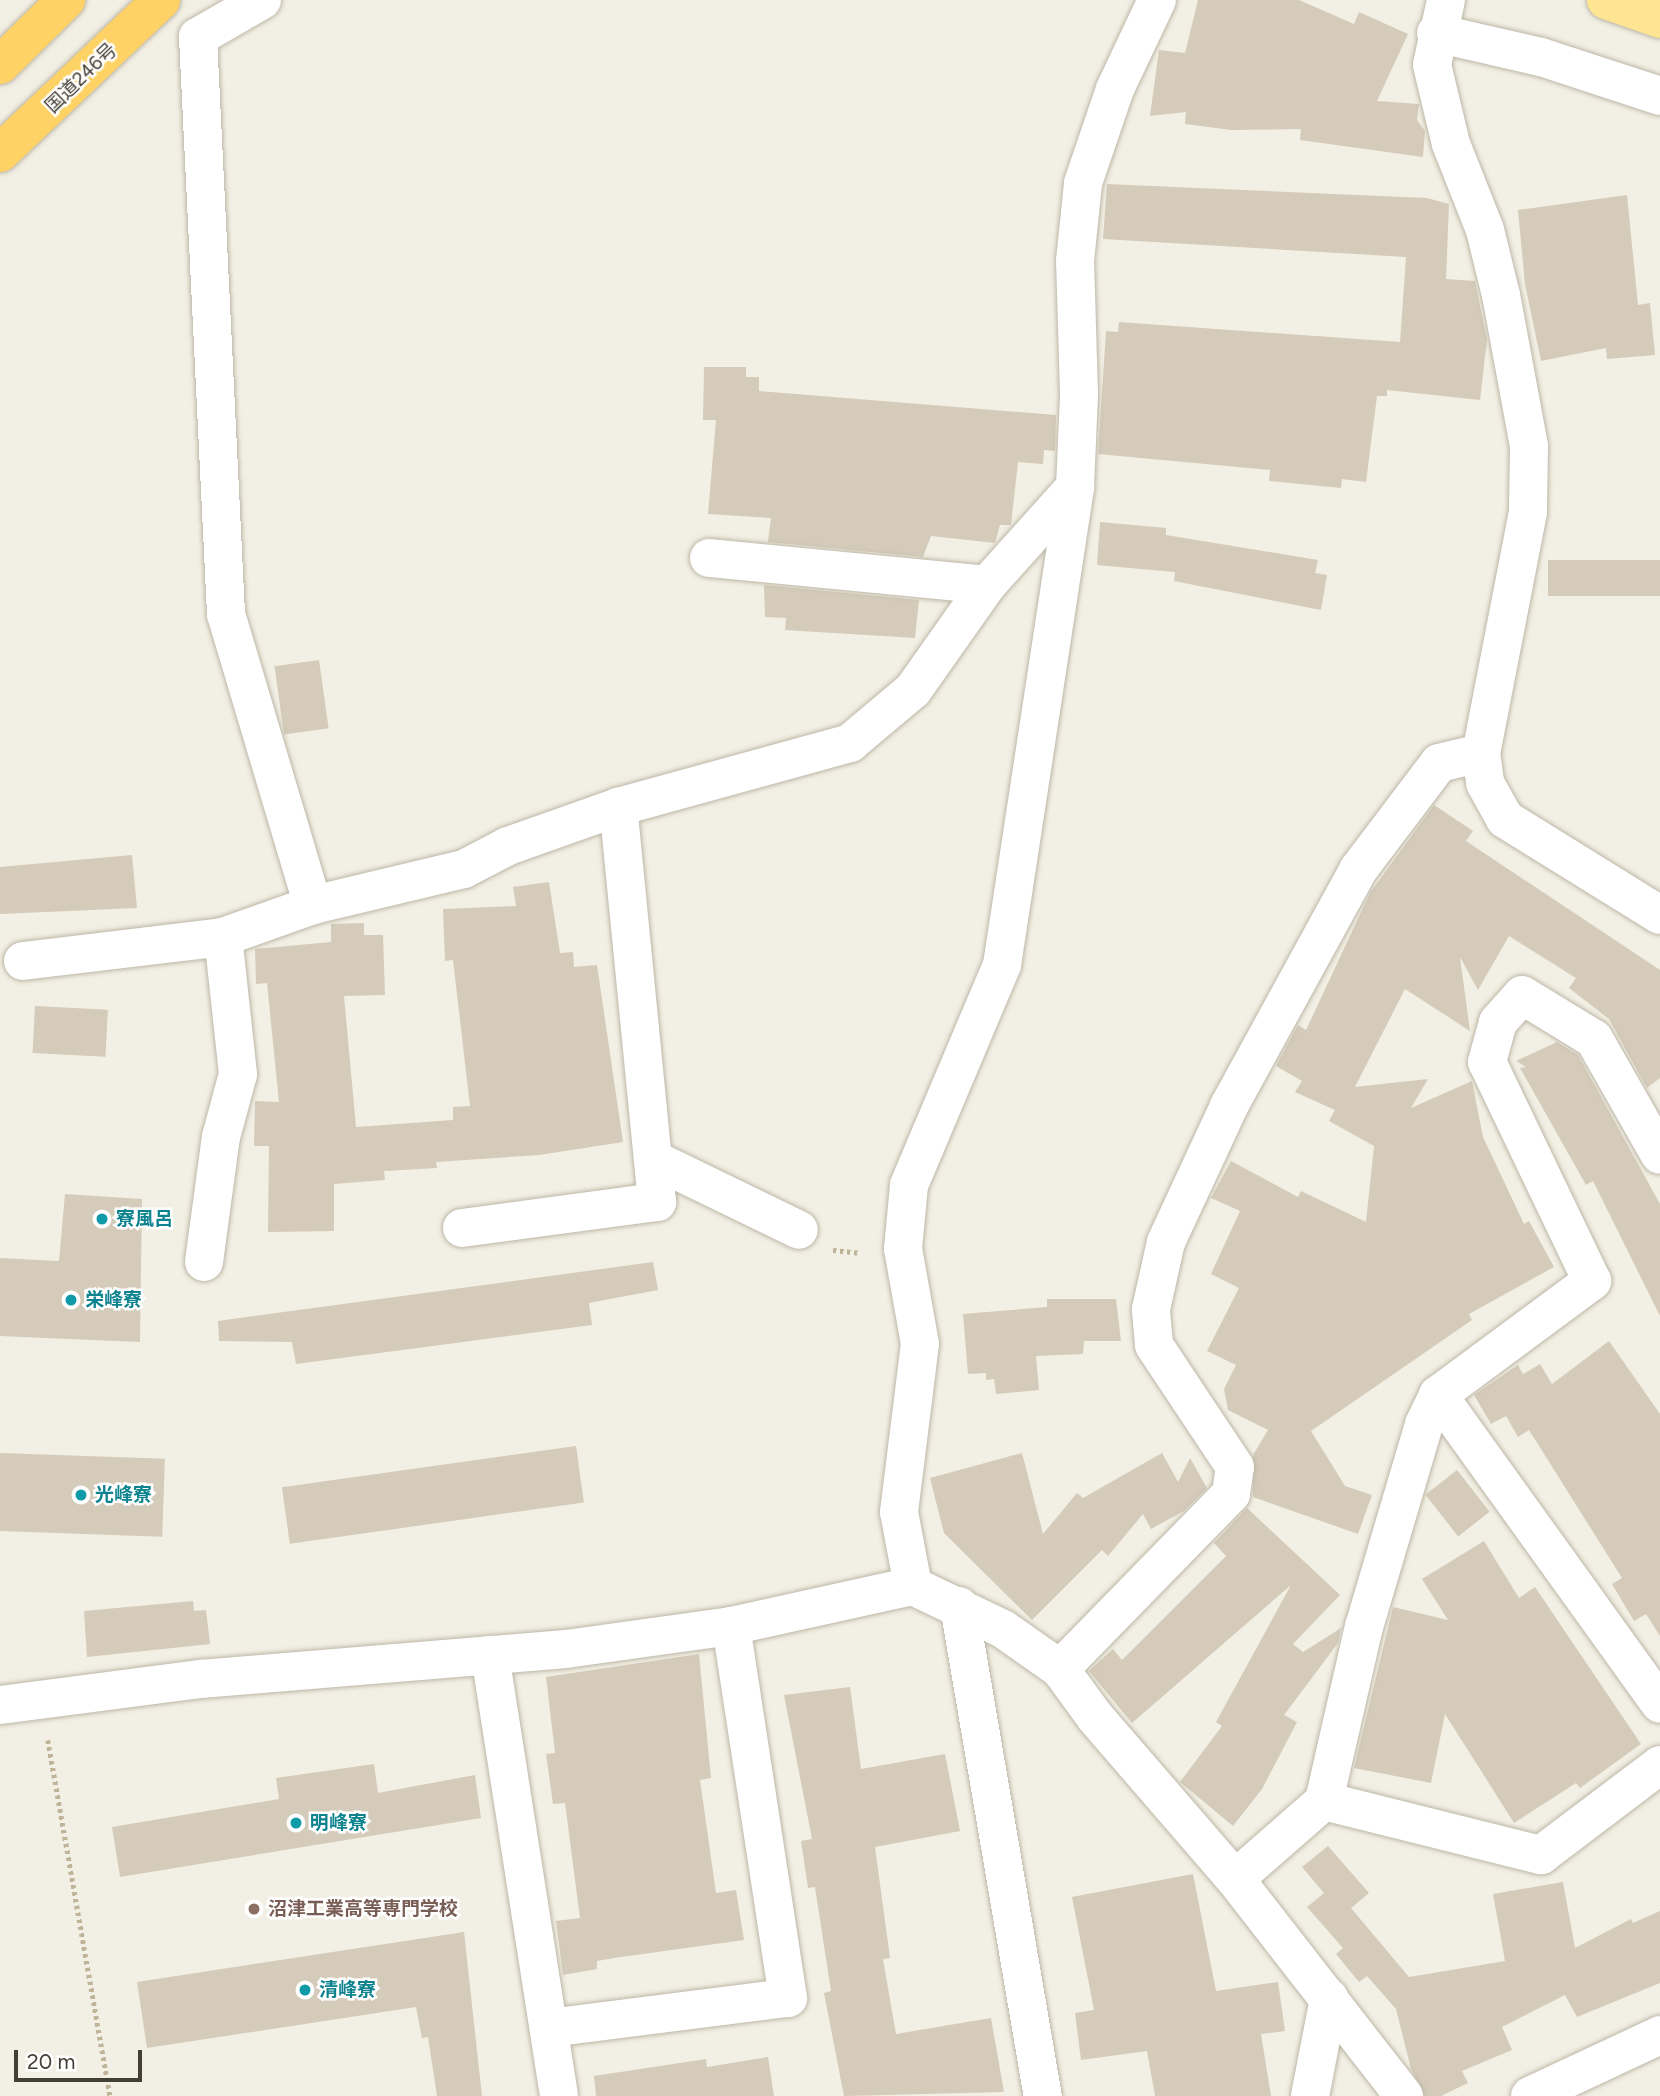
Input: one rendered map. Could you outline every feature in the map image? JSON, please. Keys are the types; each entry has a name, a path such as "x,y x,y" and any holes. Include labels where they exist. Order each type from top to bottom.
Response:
{"highway":[{"path":"0,65 66,0"},
{"name":"国道246号","path":"0,153 161,0"}],"main road":[{"path":"1606,0 1660,19"}],"street":[{"path":"262,0 198,37 226,614 313,905"},
{"path":"913,1586 899,1511 920,1344 903,1249 909,1185 1002,965 1075,487 1075,261 1083,183 1115,89 1157,0"},
{"path":"1660,96 1541,57 1441,16 1432,65 1451,144 1485,230 1501,295 1528,446 1528,512 1481,753 1485,783 1505,819 1660,915"},
{"path":"23,961 223,937 313,905 464,869 508,846 618,807 850,743 913,690 987,585 1075,487"},
{"path":"709,558 987,585"},
{"path":"1060,1669 1231,1494 1235,1467 1154,1346 1151,1309 1166,1242 1229,1106 1359,870 1438,763 1481,753"},
{"path":"462,1228 657,1202 618,807"},
{"path":"204,1262 221,1137 238,1074 223,937"},
{"path":"1234,1878 1324,1801 1364,1627 1424,1424 1438,1395 1592,1281 1487,1062 1498,1021 1522,995 1594,1039 1660,1155"},
{"path":"653,1159 799,1230"},
{"path":"1438,1395 1660,1704"},
{"path":"0,1704 41,1702 201,1679 490,1655 731,1626 913,1586 959,1606 1060,1669 1095,1717 1234,1878 1404,2096"},
{"path":"959,1606 1043,2096"},
{"path":"549,2028 788,1998 731,1626"},
{"path":"490,1655 559,2096"},
{"path":"1324,1801 1541,1855 1660,1765"},
{"path":"1310,2096 1329,1998"},
{"path":"1530,2096 1660,2035"}],"path":[{"path":"799,1230 841,1255 903,1249"},
{"path":"41,1702 110,2096"}],"building":[{"path":"1198,0 1299,0 1354,24 1359,12 1408,34 1377,101 1419,104 1417,120 1425,131 1423,157 1300,140 1301,129 1231,130 1185,124 1186,112 1150,116 1159,50 1185,53"},
{"path":"1107,184 1427,198 1449,204 1446,279 1475,281 1487,340 1480,400 1387,390 1387,396 1377,396 1366,482 1342,479 1341,488 1269,481 1270,470 1098,454 1106,331 1118,332 1119,322 1400,342 1406,257 1103,239"},
{"path":"1627,195 1638,305 1650,303 1655,355 1607,359 1606,348 1541,361 1525,284 1518,210"},
{"path":"704,367 746,367 746,377 759,377 759,391 1056,415 1055,451 1044,450 1043,464 1018,462 1011,525 1000,525 995,543 931,536 923,557 768,542 771,518 708,514 716,420 703,420"},
{"path":"1100,522 1166,528 1166,535 1318,560 1315,573 1327,575 1321,610 1174,581 1175,572 1097,565"},
{"path":"1548,560 1660,560 1660,596 1548,596"},
{"path":"764,585 919,600 915,638 785,630 786,618 765,617"},
{"path":"319,660 329,728 284,735 274,666"},
{"path":"1434,805 1473,831 1466,841 1660,970 1660,1078 1647,1088 1609,1019 1569,988 1576,978 1509,936 1478,990 1460,957 1470,1031 1405,989 1355,1087 1428,1079 1411,1108 1472,1081 1483,1137 1524,1224 1529,1221 1554,1267 1469,1314 1472,1320 1311,1431 1345,1486 1372,1495 1358,1534 1253,1497 1253,1455 1268,1430 1228,1410 1224,1389 1236,1365 1207,1351 1239,1288 1211,1274 1240,1211 1211,1198 1231,1161 1298,1197 1301,1191 1366,1222 1374,1146 1329,1121 1335,1110 1295,1092 1302,1081 1276,1066 1298,1025 1306,1030 1370,893"},
{"path":"132,855 137,908 0,914 0,867"},
{"path":"549,882 560,953 573,952 574,967 597,965 623,1142 539,1155 436,1162 437,1168 384,1171 385,1180 334,1184 334,1231 268,1232 269,1146 254,1146 255,1101 279,1102 267,983 256,984 255,949 331,942 331,924 364,923 364,935 383,935 385,995 344,996 356,1127 453,1120 453,1107 470,1106 453,960 445,961 443,909 516,906 513,887"},
{"path":"35,1006 108,1010 105,1057 33,1053"},
{"path":"1557,1042 1578,1055 1660,1204 1660,1316 1593,1181 1586,1185 1520,1068 1526,1067 1516,1061"},
{"name":"栄峰寮","path":"65,1194 142,1199 140,1342 0,1336 0,1258 59,1261"},
{"path":"653,1262 658,1290 589,1303 592,1325 296,1364 292,1342 219,1341 218,1321"},
{"path":"1047,1299 1116,1299 1121,1341 1084,1341 1083,1354 1036,1356 1039,1390 996,1394 994,1379 986,1380 986,1373 968,1374 963,1314 1047,1307"},
{"path":"1609,1341 1660,1414 1660,1636 1646,1614 1634,1621 1612,1584 1622,1578 1529,1430 1518,1437 1506,1416 1491,1424 1474,1395 1518,1365 1523,1374 1540,1364 1552,1384"},
{"path":"576,1446 584,1502 290,1544 282,1487"},
{"name":"光峰寮","path":"0,1453 165,1459 162,1537 0,1531"},
{"path":"1022,1453 1043,1534 1077,1493 1083,1498 1162,1453 1178,1482 1190,1458 1207,1488 1184,1511 1151,1529 1143,1514 1108,1556 1102,1550 1032,1620 944,1533 930,1478"},
{"path":"1457,1470 1490,1512 1458,1536 1425,1495"},
{"path":"1247,1508 1340,1595 1293,1644 1303,1652 1341,1628 1338,1643 1284,1715 1297,1722 1262,1789 1233,1826 1180,1782 1222,1726 1216,1722 1291,1585 1132,1723 1089,1671 1113,1649 1122,1660 1226,1556 1214,1543"},
{"path":"1484,1541 1519,1598 1535,1587 1641,1744 1580,1788 1576,1783 1514,1823 1445,1714 1431,1783 1354,1768 1393,1607 1448,1620 1422,1579"},
{"path":"193,1601 194,1611 206,1610 210,1644 87,1657 84,1611"},
{"path":"699,1654 711,1778 700,1780 716,1893 736,1890 744,1940 597,1961 597,1969 563,1975 556,1921 580,1918 565,1803 553,1804 546,1754 555,1753 546,1677"},
{"path":"850,1687 861,1769 945,1754 960,1831 875,1847 890,1958 883,1959 896,2034 991,2018 1004,2092 844,2096 824,1993 831,1991 815,1887 808,1888 801,1841 812,1839 784,1695"},
{"name":"明峰寮","path":"374,1764 378,1793 475,1775 481,1818 120,1877 112,1827 279,1799 276,1778"},
{"path":"1328,1846 1369,1893 1351,1908 1409,1977 1505,1961 1493,1894 1563,1882 1575,1948 1631,1919 1633,1923 1660,1911 1660,1983 1577,2017 1565,1995 1502,2027 1512,2050 1462,2071 1468,2083 1441,2096 1425,2096 1411,2069 1396,2009 1367,1976 1359,1982 1336,1954 1343,1948 1307,1907 1324,1893 1302,1867"},
{"path":"1193,1874 1216,1991 1278,1982 1285,2031 1261,2034 1271,2096 1155,2096 1147,2051 1081,2060 1075,2013 1094,2010 1072,1897"},
{"name":"清峰寮","path":"464,1932 482,2096 437,2096 428,2037 422,2038 416,2007 147,2048 137,1982"},
{"path":"768,2057 774,2096 596,2096 594,2076 706,2059 707,2067"}],"place":[{"name":"寮風呂","path":"102,1219"},
{"name":"栄峰寮","path":"71,1300"},
{"name":"光峰寮","path":"81,1495"},
{"name":"明峰寮","path":"296,1823"},
{"name":"沼津工業高等専門学校","path":"254,1909"},
{"name":"清峰寮","path":"305,1990"}]}
